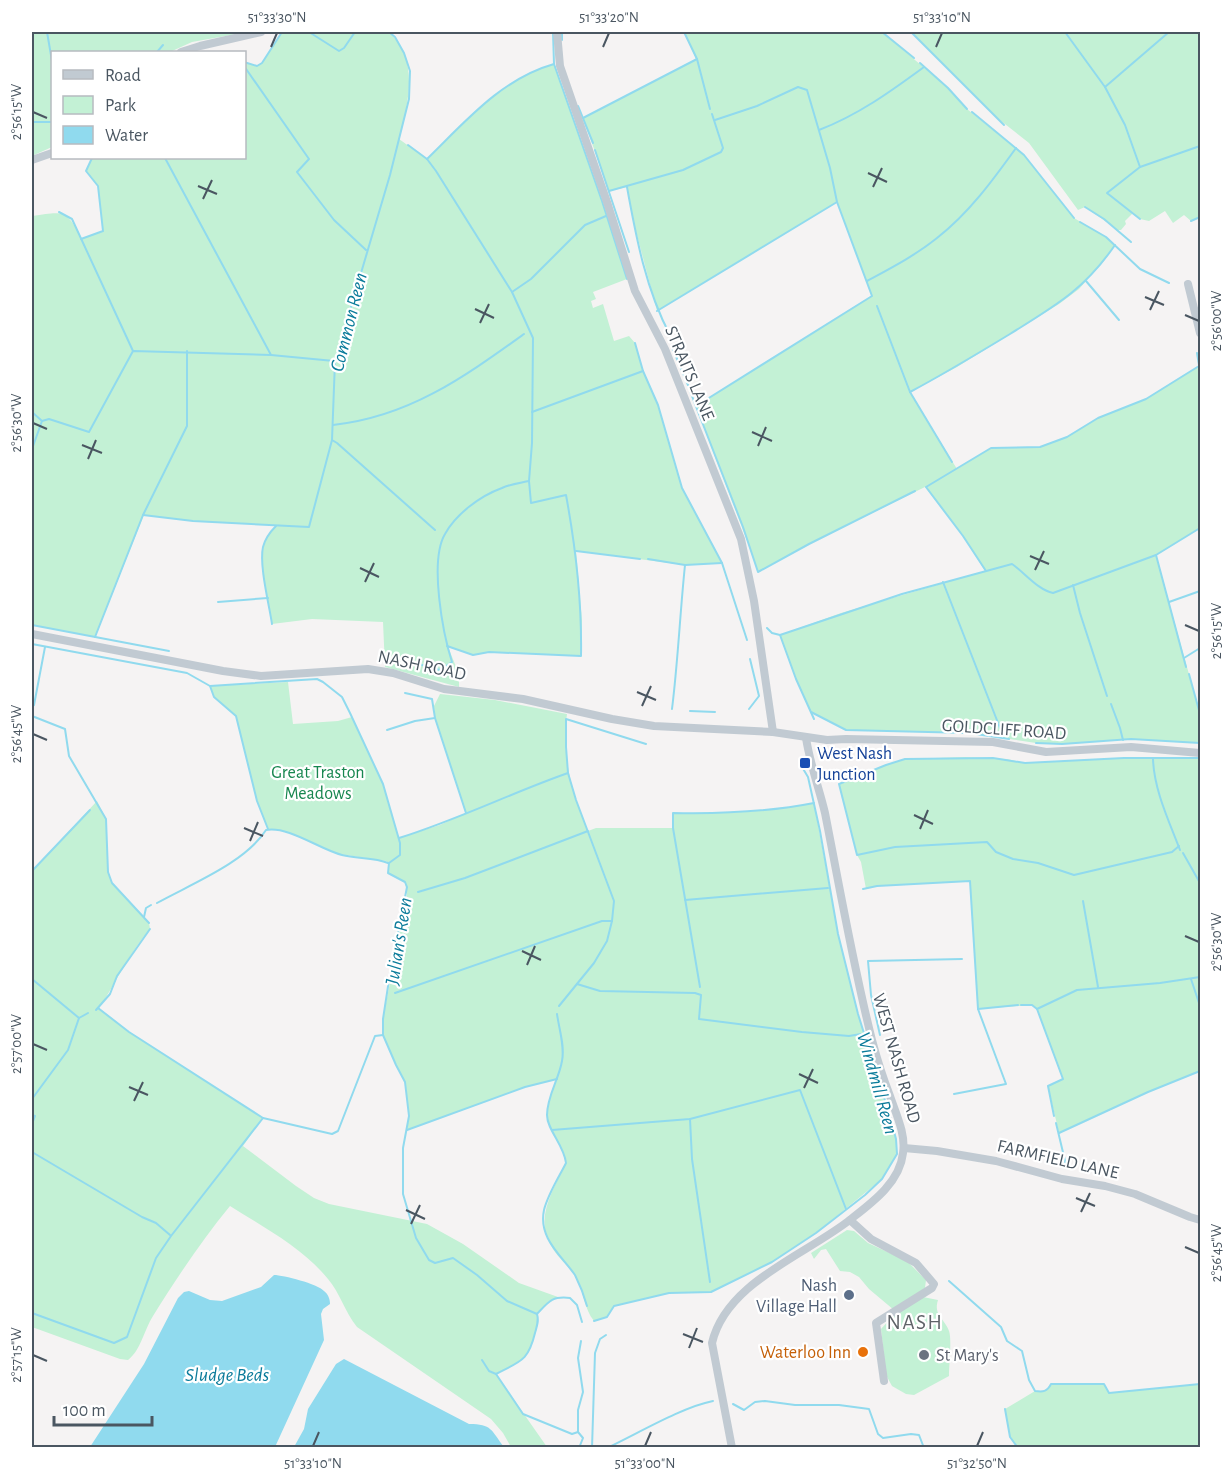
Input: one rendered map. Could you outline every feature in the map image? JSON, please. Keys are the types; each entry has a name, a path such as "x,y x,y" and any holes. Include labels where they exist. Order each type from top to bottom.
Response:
{"street":[{"path":"184,51 261,32"},
{"name":"STRAITS LANE","path":"557,32 560,66 635,291 665,349 741,539 754,601 772,732"},
{"path":"32,160 51,153"},
{"path":"1188,284 1200,333"},
{"name":"NASH ROAD","path":"32,634 223,671 261,676 368,669 393,673 444,689 523,699 612,720 654,726 772,732 806,738"},
{"name":"GOLDCLIFF ROAD","path":"806,738 993,742 1046,752 1131,747 1200,753"},
{"name":"WEST NASH ROAD","path":"732,1448 712,1343 717,1327 727,1310 744,1292 850,1220 879,1196 889,1185 901,1164 904,1148 902,1134 879,1064 858,986 822,803 811,768 806,738"},
{"name":"FARMFIELD LANE","path":"904,1148 996,1161 1062,1179 1105,1186 1135,1194 1200,1220"},
{"path":"850,1220 871,1239 916,1263 934,1284 932,1288 876,1323 884,1381"}],"green space":[{"path":"32,32 248,32 192,42 172,51 51,51 51,147 32,156"},
{"path":"282,32 389,32 399,43 408,69 408,97 399,139 427,159 485,103 501,91 517,80 554,64 627,279 593,292 596,299 591,301 593,308 603,304 614,341 629,336 635,343 643,371 658,405 682,488 722,563 685,565 576,551 582,621 581,656 489,652 473,655 448,647 459,674 459,687 385,667 383,622 312,619 272,624 263,554 266,540 276,525 193,521 144,515 95,637 32,625 32,216 63,214 72,222 82,239 103,231 98,186 86,171 92,159 246,159 246,62 257,66 262,63"},
{"path":"684,32 882,32 948,88 967,109 1024,155 1074,218 1115,245 1079,289 1059,304 957,367 910,392 957,469 991,448 1040,447 1067,437 1098,418 1146,399 1199,366 1200,528 1156,555 1200,714 1200,743 1131,739 1062,744 1036,743 969,733 846,730 811,712 780,635 841,613 985,571 963,536 925,487 809,544 758,572 696,406 872,296 837,202 657,311 632,216 627,187 609,191 583,118 696,59"},
{"path":"911,32 1200,32 1200,217 1191,221 1184,215 1173,223 1165,211 1149,221 1140,219 1133,213 1125,221 1126,224 1121,230 1118,230 1085,207 1078,210 1029,143 996,117"},
{"name":"Great Traston Meadows","path":"288,682 293,724 338,721 352,717 383,784 399,838 440,825 466,813 435,718 434,706 440,694 495,700 567,714 566,744 569,774 588,831 596,828 672,828 673,813 744,812 814,803 838,934 858,1014 896,1139 897,1154 882,1179 816,1233 772,1262 711,1292 669,1293 614,1306 607,1317 594,1321 576,1278 553,1249 547,1238 545,1227 547,1205 566,1163 565,1156 547,1118 557,1079 525,1087 407,1130 409,1116 405,1082 383,1035 383,1019 407,894 405,882 388,873 389,863 386,861 339,854 284,831 268,829 257,801 236,717 214,697 210,686"},
{"path":"966,757 1007,759 1025,763 1124,758 1200,758 1200,1071 1059,1133 1048,1086 1063,1079 1037,1009 1032,1005 978,1009 970,881 877,886 866,889 861,862 857,855 839,784 905,759"},
{"path":"97,801 106,819 108,872 112,883 149,923 150,929 99,1008 129,1032 263,1118 243,1146 314,1198 329,1204 427,1224 463,1244 519,1283 558,1297 549,1301 537,1313 536,1330 532,1343 522,1360 496,1374 547,1447 511,1447 491,1419 357,1327 332,1284 307,1257 230,1206 180,1274 153,1316 136,1351 128,1360 32,1327 32,871"},
{"path":"847,1230 854,1231 868,1243 907,1261 926,1280 925,1288 894,1310 869,1289 859,1277 850,1272 840,1271 826,1249 821,1250 814,1259 811,1253"},
{"path":"923,1297 938,1300 938,1313 949,1331 949,1376 914,1395 906,1394 892,1386 886,1375 881,1329 892,1317"},
{"path":"1051,1384 1104,1384 1109,1393 1200,1384 1200,1447 1018,1447 1010,1437 1005,1409 1035,1391 1043,1392"}],"water":[{"name":"Sludge Beds","path":"274,1275 300,1280 320,1288 328,1295 330,1304 323,1309 321,1314 324,1340 275,1447 90,1447 144,1364 178,1298 184,1292 189,1291 210,1300 222,1301 261,1287"},
{"path":"344,1359 469,1424 487,1427 504,1447 294,1447 304,1429 308,1409 336,1364"}],"waterway":[{"path":"47,32 51,55"},
{"path":"185,33 201,32"},
{"path":"246,63 257,66 262,63 282,32"},
{"path":"309,32 339,51 344,48 355,32"},
{"name":"Common Reen","path":"143,515 193,521 309,527 332,440 335,361 390,175 409,99 410,71 404,53 395,37 389,32"},
{"path":"553,32 554,64 627,279"},
{"path":"562,32 562,40"},
{"path":"684,32 697,59 710,109"},
{"path":"882,32 914,58"},
{"path":"911,32 1004,125"},
{"path":"1065,32 1105,87 1125,125 1140,167"},
{"path":"1105,87 1169,32"},
{"path":"158,51 163,45"},
{"path":"583,118 697,59"},
{"path":"920,63 967,109"},
{"path":"427,159 485,103 501,91 517,80 554,64"},
{"path":"819,130 860,110 924,67"},
{"path":"246,69 309,159 297,172 334,220 366,250"},
{"path":"696,406 872,296 837,202 830,168 807,90 798,87 757,106 715,120"},
{"path":"578,106 593,143"},
{"path":"972,112 1024,155 1074,218"},
{"path":"609,191 683,170 721,152 723,148 712,114"},
{"path":"32,122 51,122"},
{"path":"408,145 427,159 436,171 512,292 533,338 532,443 529,481 531,503 566,495 579,595 581,656 489,652 473,655 447,646"},
{"path":"1140,219 1107,193 1140,167 1200,146"},
{"path":"867,281 912,256 949,228 980,196 1016,148"},
{"path":"595,150 629,252"},
{"path":"81,239 103,231 98,186 86,171 92,159"},
{"path":"166,159 271,355"},
{"path":"627,187 648,282 670,335"},
{"path":"657,311 837,202"},
{"path":"1085,207 1104,219 1131,242"},
{"path":"59,212 72,219 133,351"},
{"path":"512,292 531,279 585,225 606,216"},
{"path":"1191,221 1200,217"},
{"path":"1080,222 1106,237 1140,269 1169,283"},
{"path":"910,392 1026,324 1068,296 1092,274 1115,245"},
{"path":"1086,281 1119,320"},
{"path":"877,306 910,392 952,462"},
{"path":"333,425 361,421 411,404 457,380 524,334"},
{"path":"635,343 643,371 658,405 682,488 722,563 747,640"},
{"path":"672,347 688,385"},
{"path":"32,449 42,421 49,419 89,432 133,351 271,355 334,361"},
{"path":"95,637 143,515 187,426 187,351"},
{"path":"1197,353 1200,371"},
{"path":"986,571 926,487 991,448 1040,447 1067,437 1098,418 1146,399 1199,366"},
{"path":"532,412 643,371"},
{"path":"690,391 758,572 915,491"},
{"path":"32,412 42,421"},
{"path":"332,440 435,530"},
{"path":"415,663 440,670 452,662 439,598 438,561 440,546 445,534 455,520 477,501 494,491 529,481"},
{"path":"272,624 262,555 265,541 276,526"},
{"path":"767,628 772,633 780,635 902,594 1012,564 1037,585 1053,593 1156,555 1200,528"},
{"path":"576,551 640,559"},
{"path":"1156,555 1186,667"},
{"path":"648,559 685,565 722,563"},
{"path":"672,709 685,565"},
{"path":"943,582 1000,728"},
{"path":"1073,585 1107,696"},
{"path":"1169,602 1200,591"},
{"path":"218,602 268,598"},
{"path":"32,625 169,651"},
{"path":"780,635 814,719"},
{"name":"Julian's Reen","path":"32,644 187,673 210,686 317,679 342,697 383,784 400,843 400,855 389,863 388,873 405,882 407,887 389,980 383,1035 405,1082 409,1116 403,1148 403,1194 416,1238 429,1260 435,1263 453,1258 507,1301 537,1314 551,1300 570,1298 577,1305 582,1322"},
{"path":"32,707 45,647"},
{"path":"1184,658 1200,648"},
{"path":"749,709 759,696 750,659"},
{"path":"1189,674 1200,714"},
{"path":"210,686 214,697 236,716 257,801 268,829"},
{"path":"405,693 432,699 435,718 466,813"},
{"path":"1111,704 1123,740"},
{"path":"690,711 715,712"},
{"path":"811,712 846,730 969,733 1009,739"},
{"path":"32,716 65,729 69,756 106,819 108,872 112,883 149,923"},
{"path":"387,730 415,721 435,718"},
{"path":"559,1006 594,963 607,941 614,901 568,773 566,719 646,744"},
{"path":"1036,743 1062,744 1131,739 1200,743"},
{"path":"1179,846 1172,852 1074,875 1038,863 1013,859 996,852 987,842 895,847 857,855 839,784 905,759 993,758 1025,763 1124,758 1200,758"},
{"path":"1153,759 1159,794 1180,850"},
{"name":"Windmill Reen","path":"594,1321 607,1317 614,1306 669,1293 711,1292 772,1262 816,1233 865,1195 882,1179 897,1154 891,1120 858,1014 838,934 820,831 808,777 802,767"},
{"path":"399,838 568,773"},
{"path":"700,987 673,828 673,813 744,812 814,803"},
{"path":"32,871 90,810"},
{"path":"157,903 231,863 257,842 266,830 284,831 342,855 388,863"},
{"path":"418,892 465,878 588,831"},
{"path":"1183,853 1200,883"},
{"path":"863,889 877,886 970,881 978,1009 1006,1084 954,1094"},
{"path":"685,900 828,888"},
{"path":"1083,901 1098,987"},
{"path":"144,917 146,908 151,905"},
{"path":"395,993 602,921 612,921"},
{"path":"96,1010 110,994 117,976 150,929"},
{"path":"880,1035 871,995 868,961 962,959"},
{"path":"1037,1009 1077,990 1200,977"},
{"path":"32,979 79,1018"},
{"path":"1191,979 1200,1006"},
{"path":"577,984 600,991 695,993 701,995 699,1019 802,1032 849,1036 861,1034"},
{"path":"978,1009 1018,1005"},
{"path":"1021,1005 1032,1005 1037,1009 1063,1079 1048,1086 1054,1116"},
{"path":"98,1008 129,1032 263,1118 332,1134 338,1131 375,1036 383,1035"},
{"path":"32,1099 68,1050 79,1018 88,1013"},
{"path":"557,1014 563,1055 547,1115 566,1163 548,1198 543,1220 547,1238 575,1275 587,1306"},
{"path":"1059,1133 1200,1071"},
{"path":"407,1130 525,1087 557,1079"},
{"path":"552,1130 690,1119 800,1090 846,1209"},
{"path":"32,1115 35,1116 32,1124"},
{"path":"32,1313 114,1343 127,1337 156,1258 263,1118"},
{"path":"690,1119 692,1159 710,1282"},
{"path":"1056,1123 1066,1165"},
{"path":"32,1152 156,1223 170,1235"},
{"path":"949,1281 1001,1327 1007,1341 1022,1351 1029,1380 1035,1391 1044,1391 1051,1384 1104,1384 1109,1393 1200,1384"},
{"path":"496,1374 522,1360 526,1355 538,1321 537,1314"},
{"path":"592,1448 595,1353 600,1339 606,1335"},
{"name":"Julian's Reen","path":"579,1448 583,1438 578,1432 578,1410 583,1392 578,1358 581,1341"},
{"path":"482,1360 489,1371 496,1374 523,1414 572,1434 578,1432"},
{"path":"607,1448 674,1415 713,1401"},
{"path":"733,1404 744,1410 755,1402 765,1401 869,1409 878,1434 883,1438 919,1435 924,1448"},
{"path":"1005,1409 1010,1437 1018,1448"}],"place":[{"name":"West Nash Junction","path":"805,763"},
{"name":"Nash Village Hall","path":"849,1295"},
{"name":"Waterloo Inn","path":"863,1352"},
{"name":"St Mary's","path":"924,1355"}],"district":[{"name":"NASH","path":"915,1322"}]}
